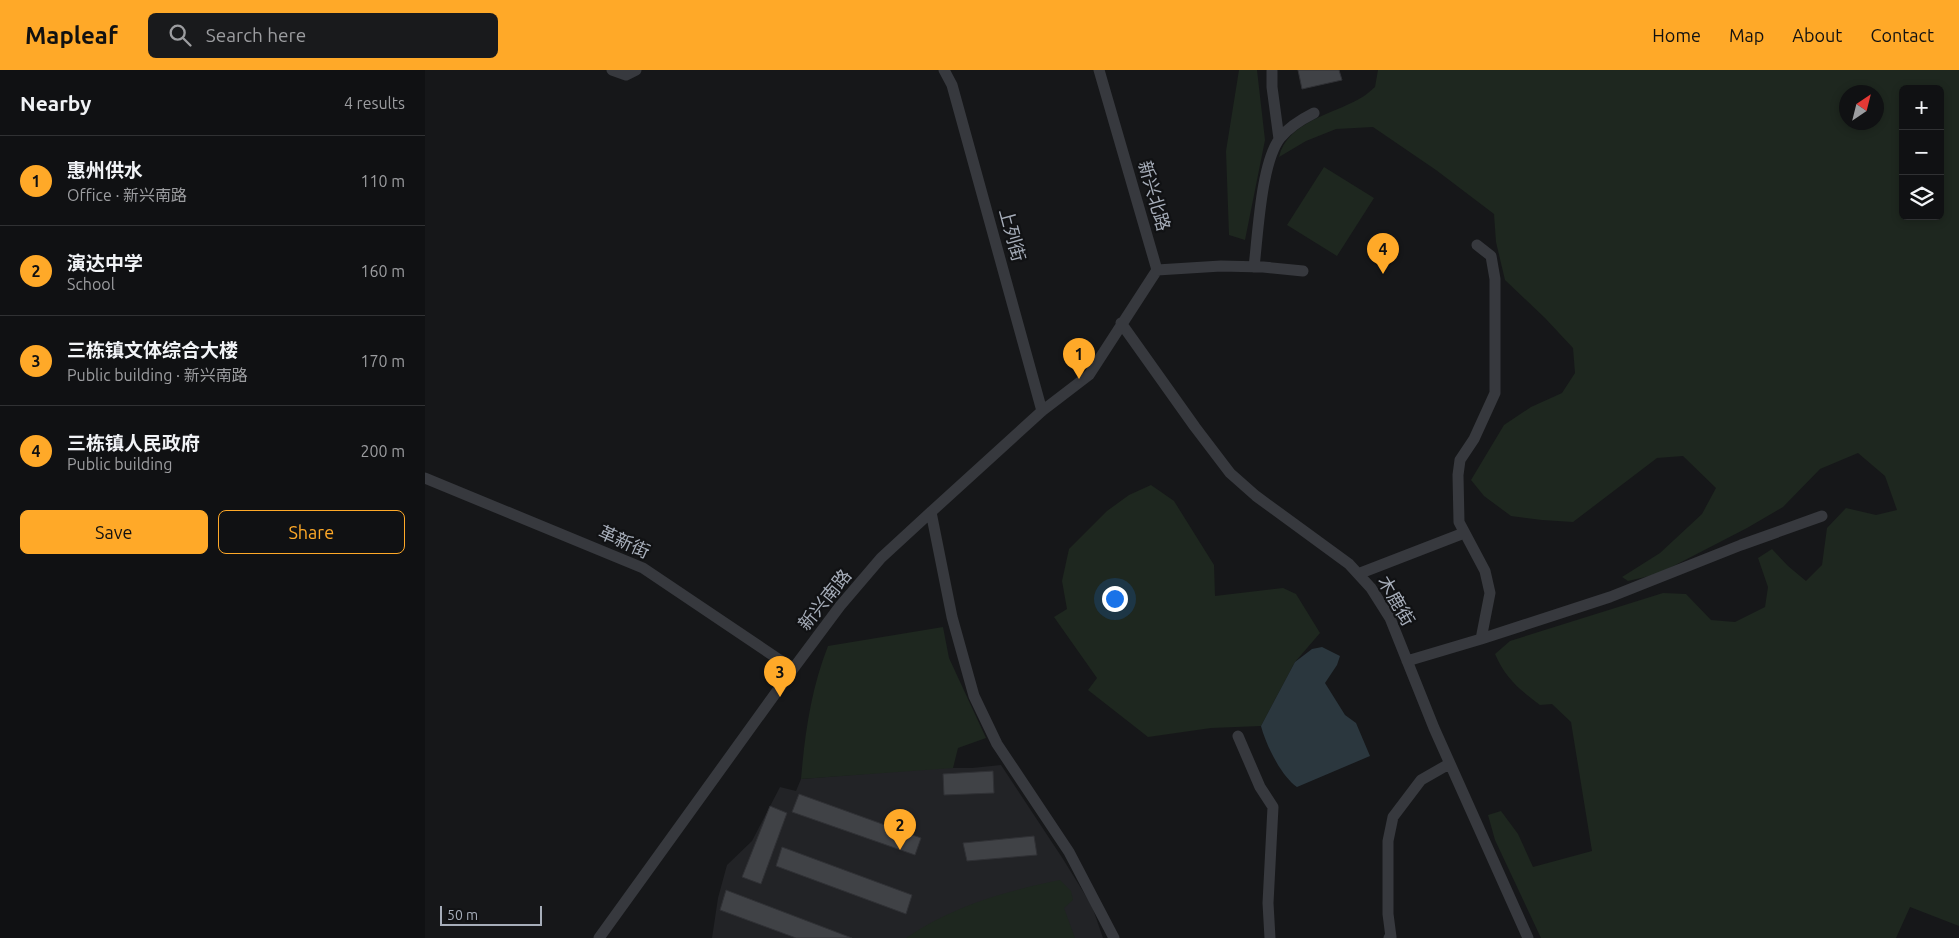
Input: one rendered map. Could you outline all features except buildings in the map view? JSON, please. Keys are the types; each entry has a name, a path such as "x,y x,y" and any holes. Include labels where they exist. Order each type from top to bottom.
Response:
{"street":[{"path":"612,70 627,76 636,70"},
{"name":"上列街","path":"944,70 952,85 1042,411"},
{"name":"新兴北路","path":"1099,70 1157,270"},
{"path":"1272,71 1272,87 1279,139"},
{"path":"1254,266 1263,186 1271,159 1279,139 1302,119 1314,113"},
{"path":"1477,245 1491,256 1495,280 1495,393 1474,439 1460,460 1459,522 1485,571 1490,594 1481,639"},
{"path":"1121,323 1143,294 1157,270 1254,266 1303,271"},
{"name":"新兴南路","path":"599,938 840,606 881,558 1042,411 1089,376 1121,323"},
{"name":"木鹿街","path":"1121,323 1195,427 1230,472 1255,496 1349,564 1371,588 1390,618 1449,764 1528,938"},
{"name":"革新街","path":"425,478 643,568 793,669"},
{"path":"931,512 952,617 974,696 997,744 1069,852 1114,938"},
{"path":"1407,661 1610,597 1741,545 1822,516"},
{"path":"1358,574 1465,533"},
{"path":"1238,736 1260,788 1273,807 1269,904 1270,938"},
{"path":"1389,938 1391,937 1388,914 1388,840 1393,817 1421,780 1449,764"}],"shaded area":[{"path":"1239,70 1257,70 1265,140 1245,240 1229,235 1226,151"},
{"path":"1378,70 1959,70 1959,926 1910,907 1896,938 1541,938 1495,840 1488,815 1501,811 1518,834 1533,867 1592,851 1571,722 1552,704 1540,705 1519,688 1499,663 1495,654 1510,641 1663,593 1686,594 1711,620 1735,622 1765,607 1768,587 1758,558 1772,549 1806,581 1822,565 1827,528 1846,508 1876,515 1897,510 1885,476 1858,453 1820,469 1783,507 1747,528 1658,574 1628,581 1622,577 1660,553 1702,514 1716,488 1683,456 1657,458 1573,522 1511,516 1484,496 1471,480 1504,425 1531,407 1562,393 1575,373 1573,348 1505,280 1496,242 1494,214 1436,170 1373,127 1336,129 1306,141 1279,157 1291,135 1301,127 1365,95 1375,87"},
{"path":"1324,167 1374,198 1337,256 1287,225"},
{"path":"1151,485 1174,501 1214,565 1215,596 1283,588 1296,594 1320,633 1295,662 1261,726 1211,728 1148,737 1088,690 1097,678 1054,617 1067,609 1062,581 1069,549 1107,511 1129,495"},
{"path":"943,627 949,658 986,738 958,748 953,768 801,779 810,711 817,678 828,646"},
{"path":"1322,647 1340,656 1337,665 1325,683 1345,715 1356,723 1370,756 1297,787 1285,776 1275,760 1261,726 1295,662 1312,649"},
{"path":"1001,765 1092,906 1103,938 712,938 718,898 727,865 752,841 780,787 796,791 801,779"},
{"path":"1060,880 1071,891 1073,900 1064,908 1075,938 906,938 961,908 1020,889"}],"place":[{"name":"三栋镇人民政府","path":"1383,274"},
{"name":"惠州供水","path":"1079,379"},
{"name":"三栋镇文体综合大楼","path":"780,697"},
{"name":"演达中学","path":"900,850"}]}
